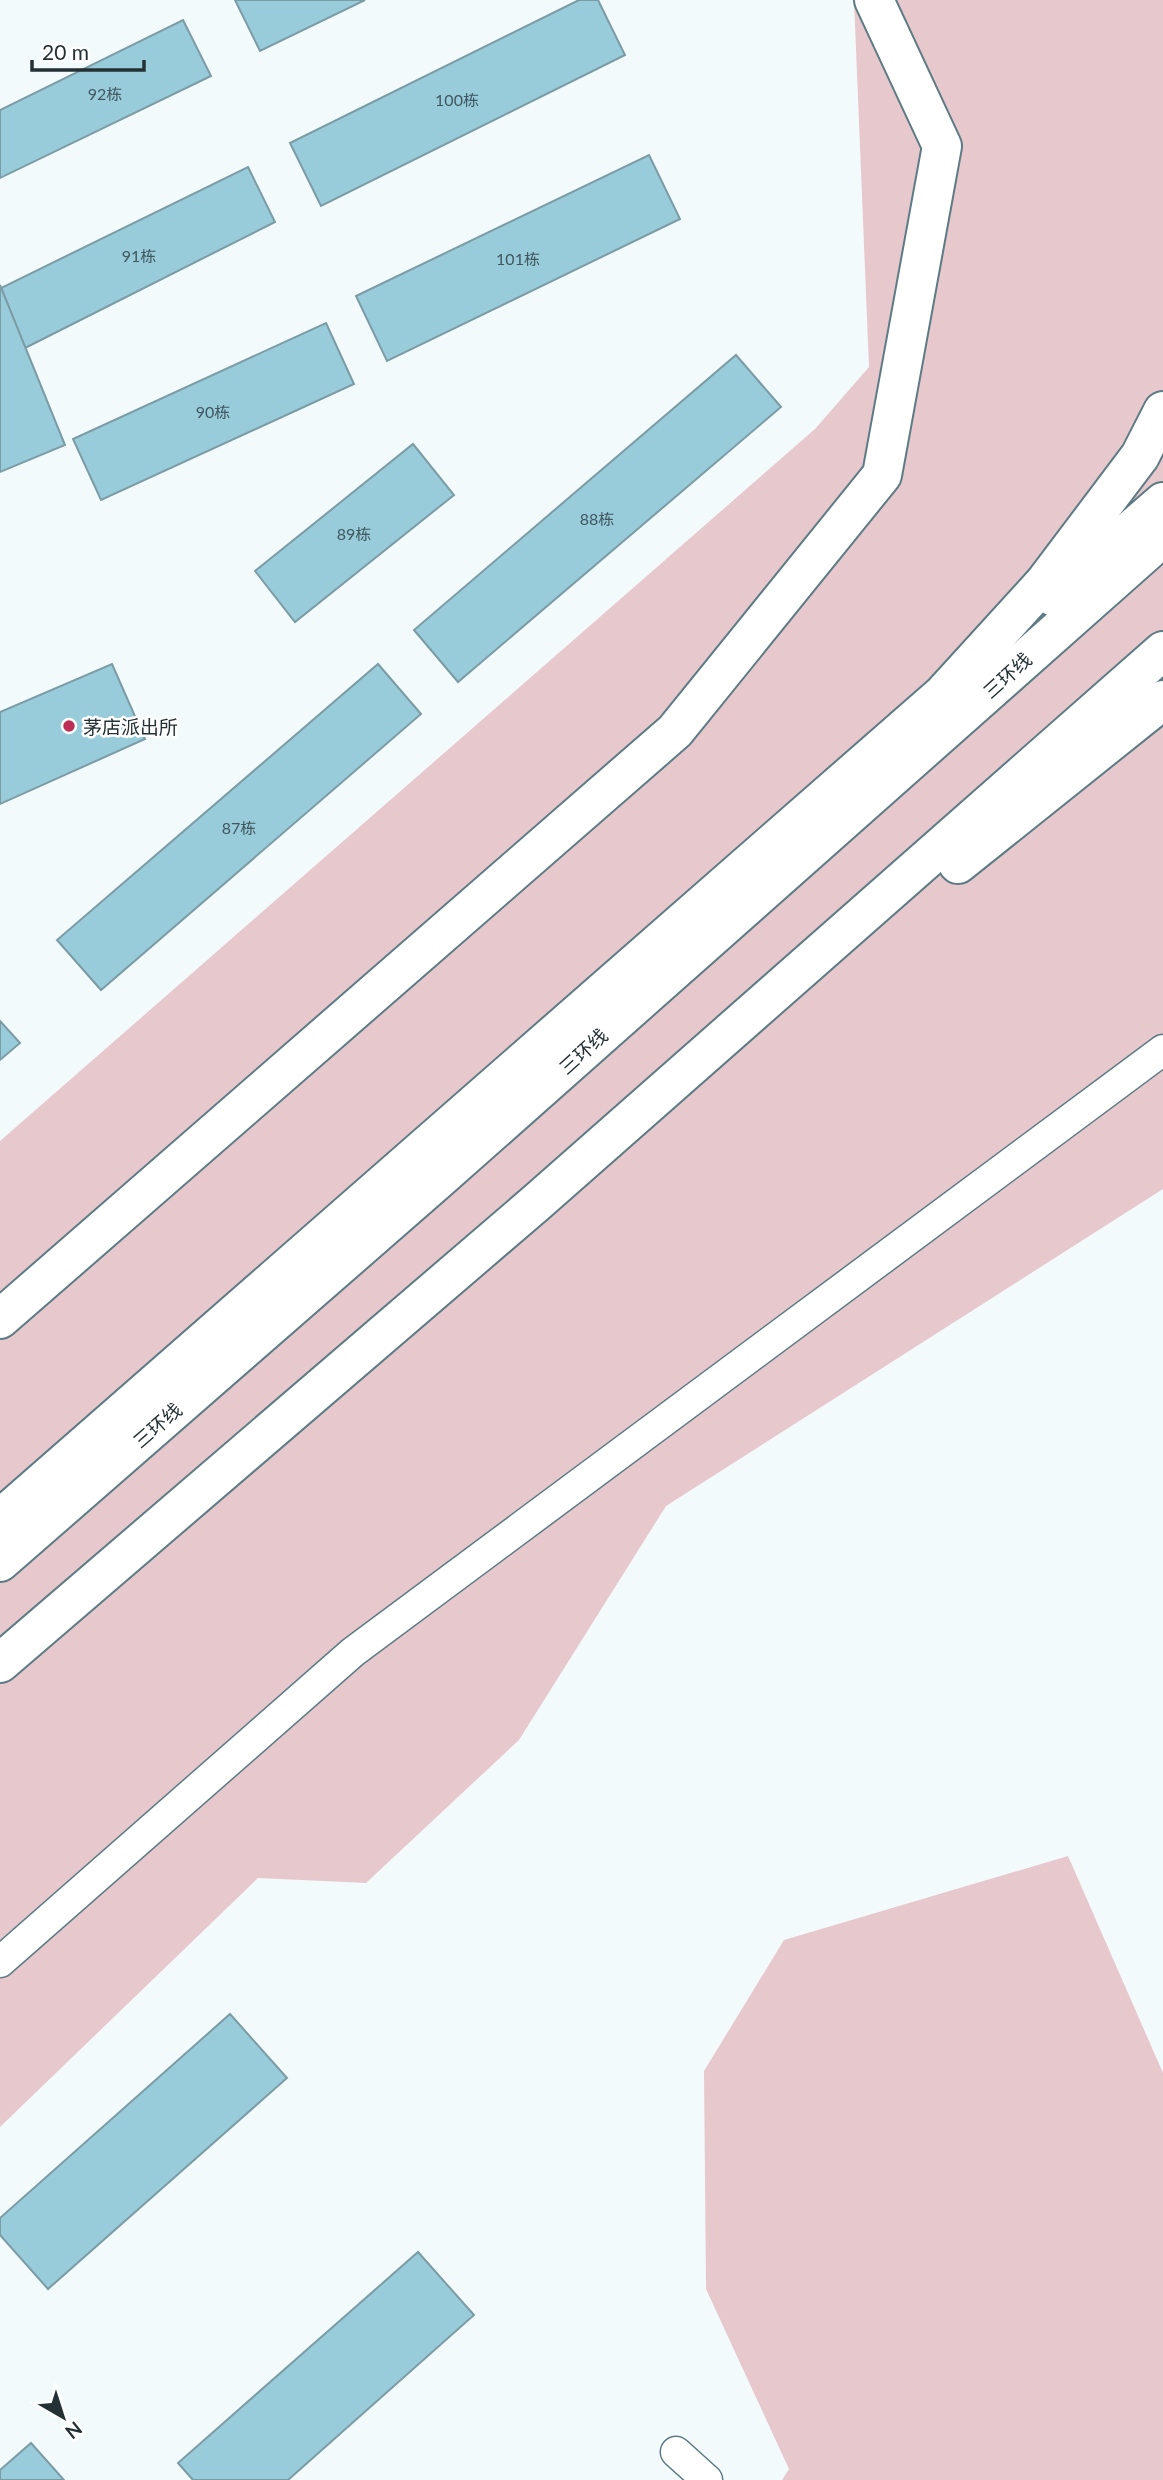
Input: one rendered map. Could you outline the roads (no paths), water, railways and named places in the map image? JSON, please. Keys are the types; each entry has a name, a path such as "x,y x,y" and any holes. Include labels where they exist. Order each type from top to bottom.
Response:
{"main road":[{"path":"0,1319 675,731 882,475 942,146 874,0"},
{"path":"943,694 1045,582 1140,456 1163,411"},
{"path":"0,1519 1163,502"},
{"name":"三环线","path":"0,1562 439,1179 1163,537"},
{"path":"0,1663 536,1203 1163,651"},
{"path":"536,1203 1163,700"}],"street":[{"path":"0,1962 353,1652 1163,1050"},
{"path":"676,2452 707,2480"}],"place":[{"name":"茅店派出所","path":"69,726"}]}
